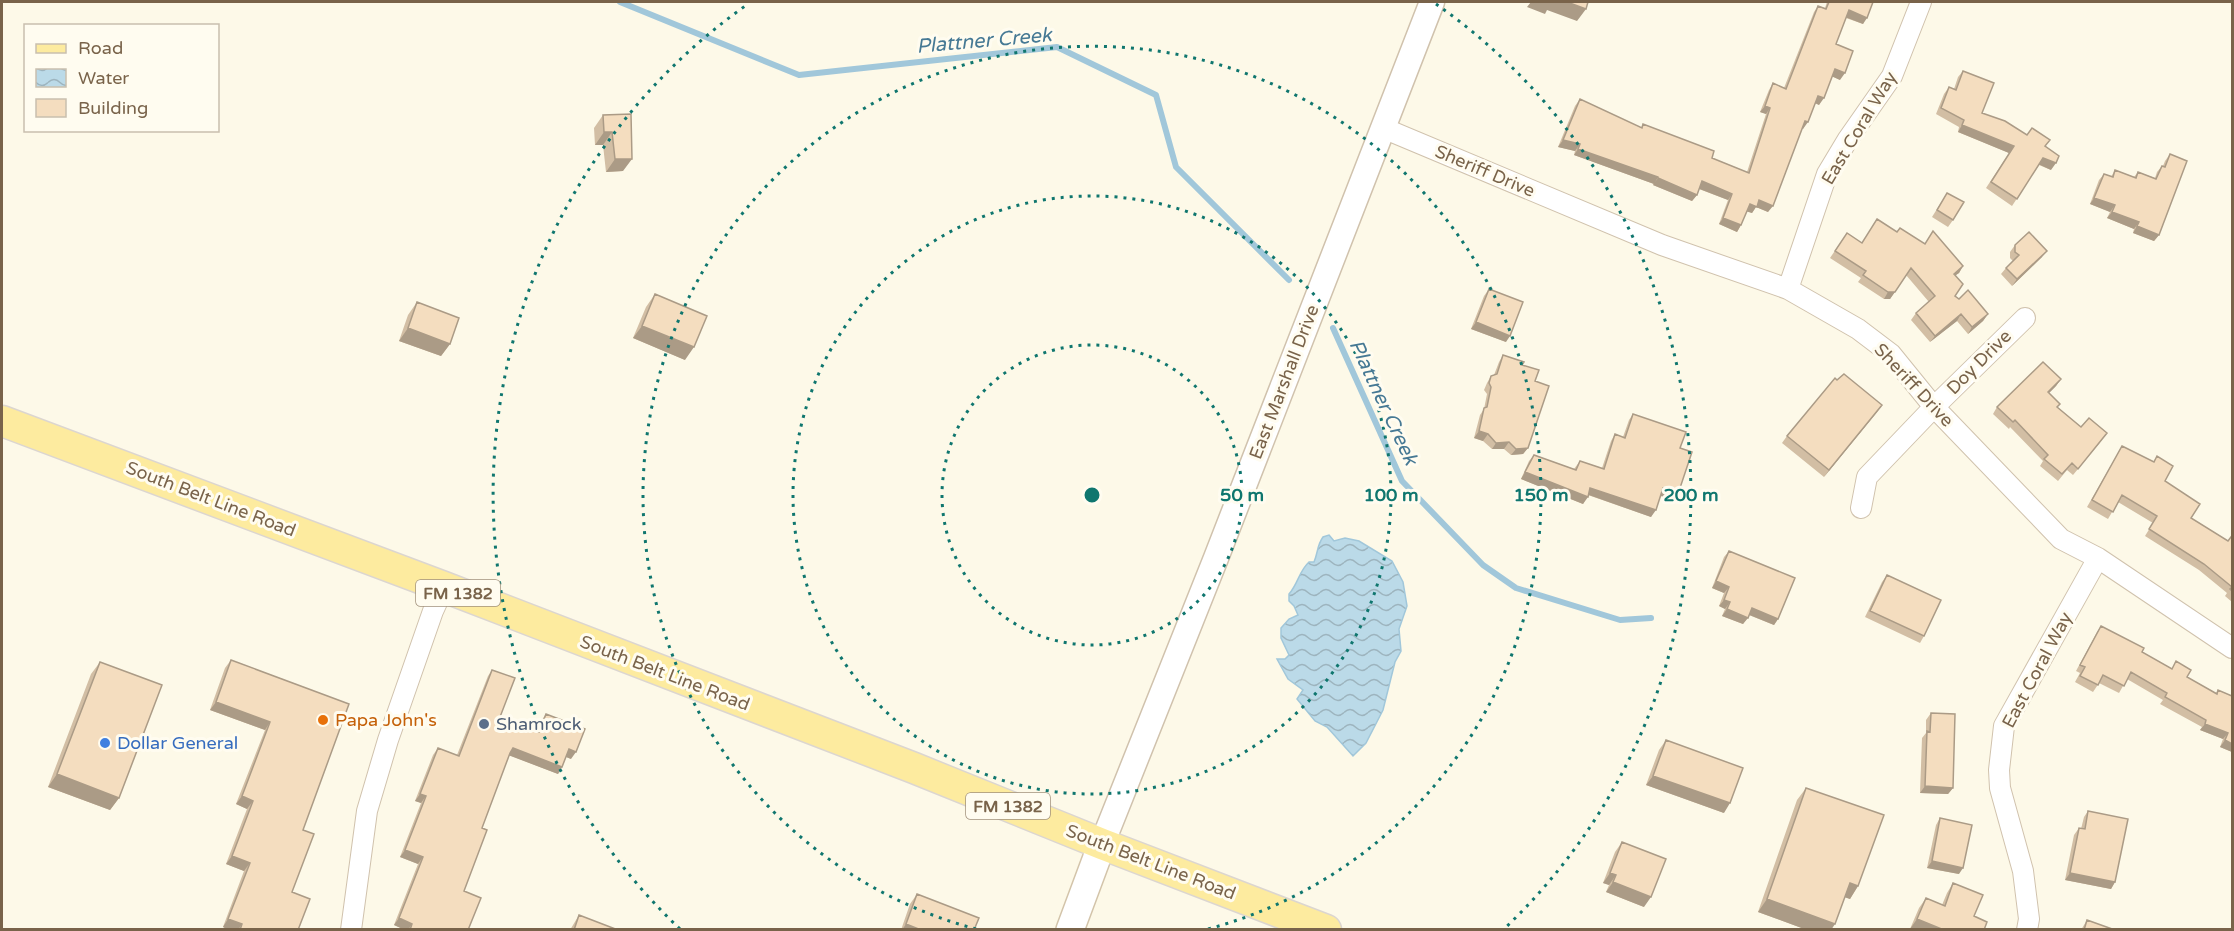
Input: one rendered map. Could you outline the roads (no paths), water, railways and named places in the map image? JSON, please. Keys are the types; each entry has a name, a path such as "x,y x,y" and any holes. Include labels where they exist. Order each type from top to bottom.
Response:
{"main road":[{"name":"South Belt Line Road","path":"2,421 444,587 1326,930"},
{"name":"East Marshall Drive","path":"1070,930 1101,844"}],"street":[{"name":"East Marshall Drive","path":"1101,844 1219,551 1432,2"},
{"name":"East Coral Way","path":"1788,289 1827,174 1848,139 1892,76 1921,2"},
{"name":"Sheriff Drive","path":"1383,128 1662,245 1788,289 1858,329 1891,354 1934,407 2061,540 2098,558 2232,648"},
{"name":"Doy Drive","path":"1861,508 1867,477 1934,407 2025,318"},
{"name":"East Coral Way","path":"2026,930 2029,919 2023,871 2000,788 1999,770 2004,726 2098,558"},
{"path":"351,930 367,811 388,740 444,587"}],"water":[{"path":"1329,535 1334,541 1345,538 1359,541 1392,561 1403,582 1407,606 1399,629 1401,651 1395,662 1383,710 1366,743 1353,756 1327,727 1315,721 1297,699 1303,690 1288,679 1277,659 1285,659 1289,655 1281,638 1281,628 1289,619 1298,615 1289,601 1289,594 1309,562 1314,562 1323,537"}],"waterway":[{"name":"Plattner Creek","path":"620,2 799,75 1057,47 1156,95 1176,167 1289,280"},
{"name":"Plattner Creek","path":"1333,328 1402,481 1483,565 1516,588 1620,620 1651,618"}],"place":[{"name":"Papa John's","path":"323,720"},
{"name":"Shamrock","path":"484,724"},
{"name":"Dollar General","path":"105,743"}]}
